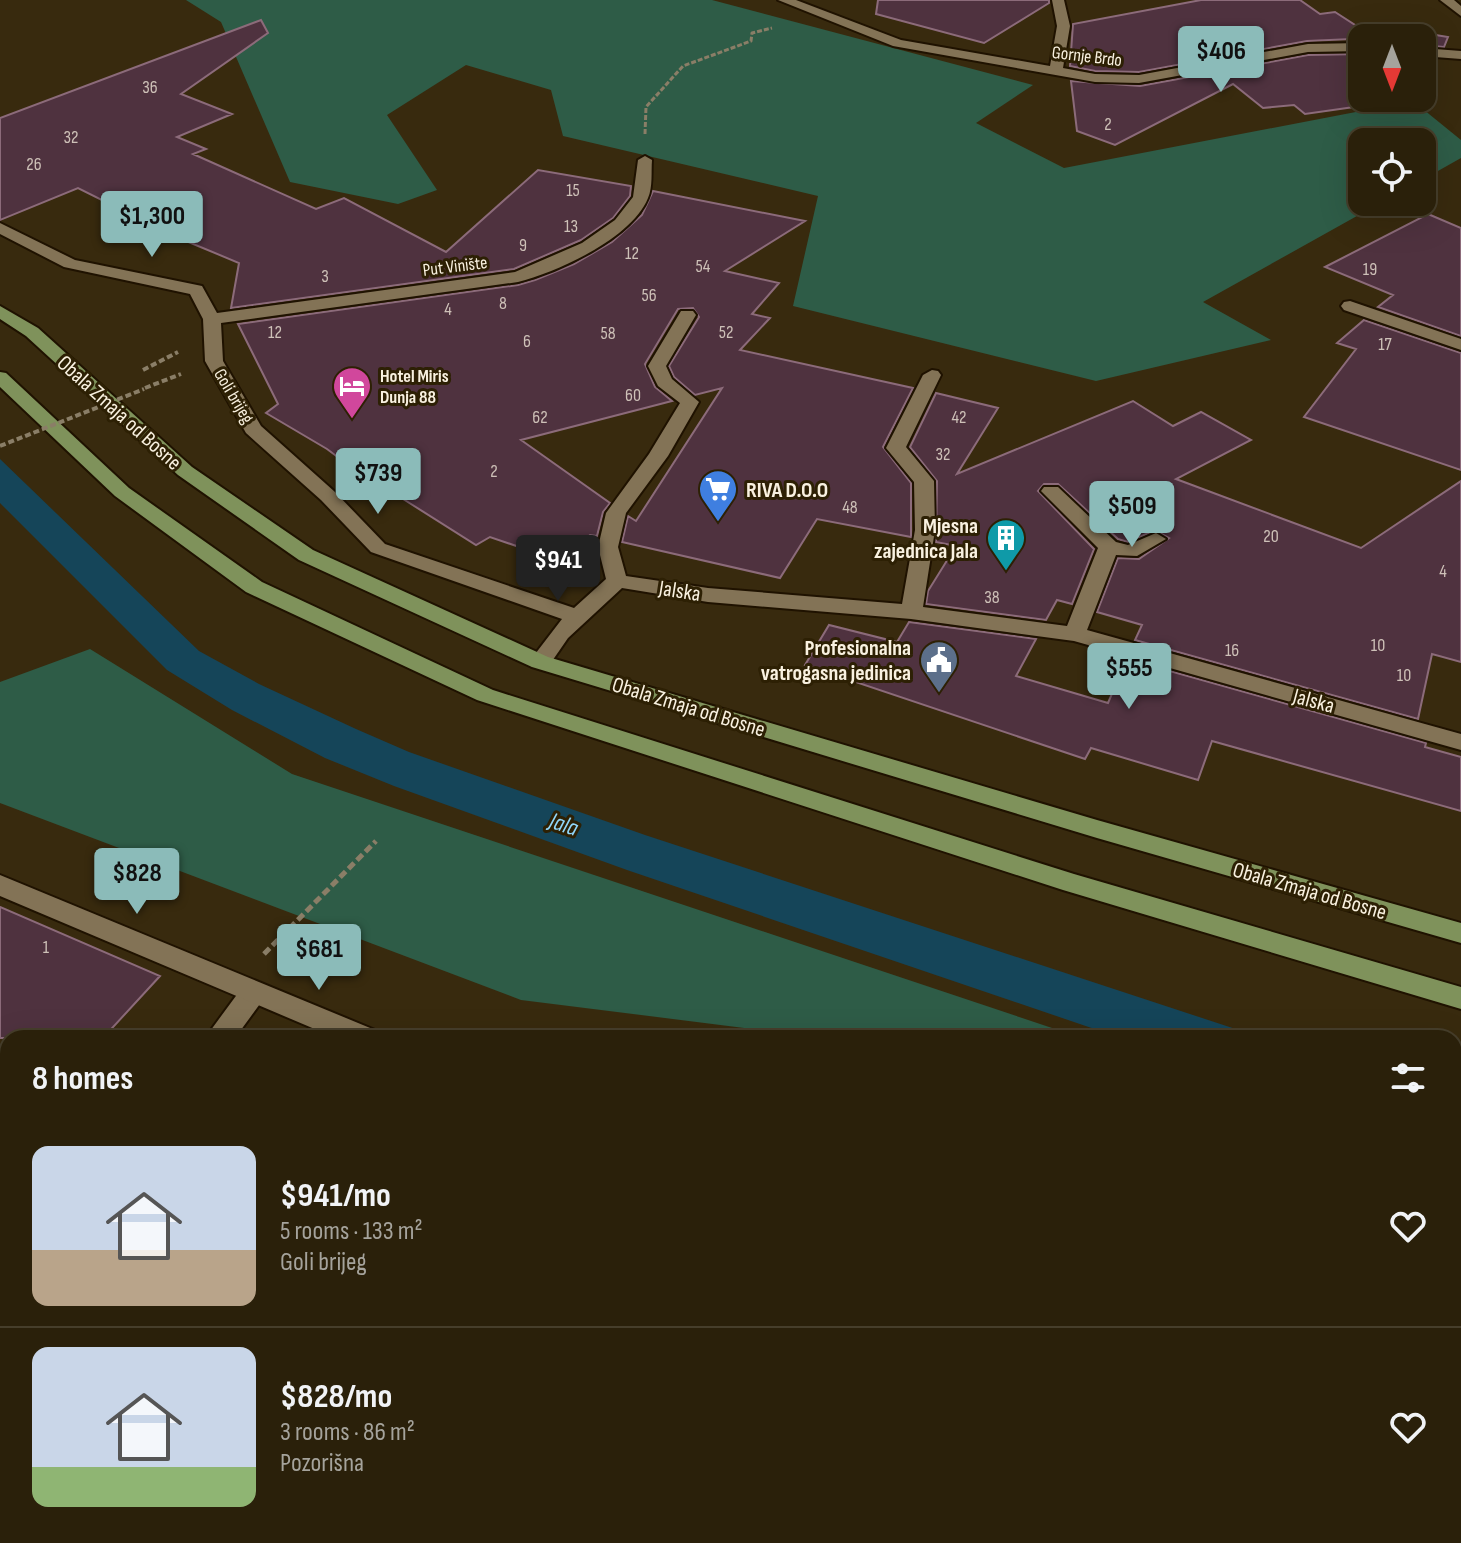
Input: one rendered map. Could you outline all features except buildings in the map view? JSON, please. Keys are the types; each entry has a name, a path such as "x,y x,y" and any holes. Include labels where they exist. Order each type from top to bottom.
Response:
{"main road":[{"name":"Obala Zmaja od Bosne","path":"0,311 32,332 185,471 306,555 540,662 1097,829 1461,933"},
{"path":"0,377 122,492 254,587 485,695 1072,883 1461,998"}],"street":[{"name":"Gornje Brdo","path":"784,0 898,43 1095,78 1139,79 1308,48 1348,47"},
{"path":"1055,71 1063,39 1062,9 1058,0"},
{"path":"1446,0 1461,12"},
{"path":"1436,53 1461,55"},
{"name":"Put Vinište","path":"212,319 330,301 470,286 531,272 558,262 611,232 640,198 645,160"},
{"path":"0,228 70,264 196,290 212,319"},
{"path":"1350,306 1461,345"},
{"path":"540,662 577,617 617,581 608,547 616,513 658,456 690,402 664,382 657,366 687,315"},
{"name":"Goli brijeg","path":"212,319 214,361 253,429 328,496 378,548 577,617"},
{"path":"911,612 925,530 924,481 896,448 932,375"},
{"path":"1051,491 1109,547 1130,552 1156,539"},
{"path":"1075,634 1109,547"},
{"name":"Jalska","path":"617,581 708,595 911,612 1075,634 1461,742"},
{"path":"0,885 345,1030"},
{"path":"225,1030 254,993"}],"path":[{"path":"645,160 646,107 683,66 751,41 752,33 778,27"},
{"path":"0,446 144,389"},
{"path":"262,956 376,841"}],"green space":[{"path":"186,0 712,0 1033,85 976,123 1064,168 1356,112 1427,112 1461,140 1461,158 1436,172 1436,128 1348,128 1348,216 1357,216 1203,302 1271,340 1096,381 793,306 818,196 563,136 551,90 466,65 387,115 437,190 398,204 290,182 221,22"},
{"path":"90,649 292,774 1058,1030 761,1030 521,1000 0,803 0,682"}],"water":[{"name":"Jala","path":"0,459 199,651 259,684 409,752 645,835 1239,1030 1097,1030 627,870 325,758 232,710 167,670 0,503"}],"place":[{"name":"Hotel Miris Dunja 88","path":"352,420"},
{"name":"RIVA D.O.O","path":"718,523"},
{"name":"Mjesna zajednica Jala","path":"1006,572"},
{"name":"Profesionalna vatrogasna jedinica","path":"939,694"}]}
